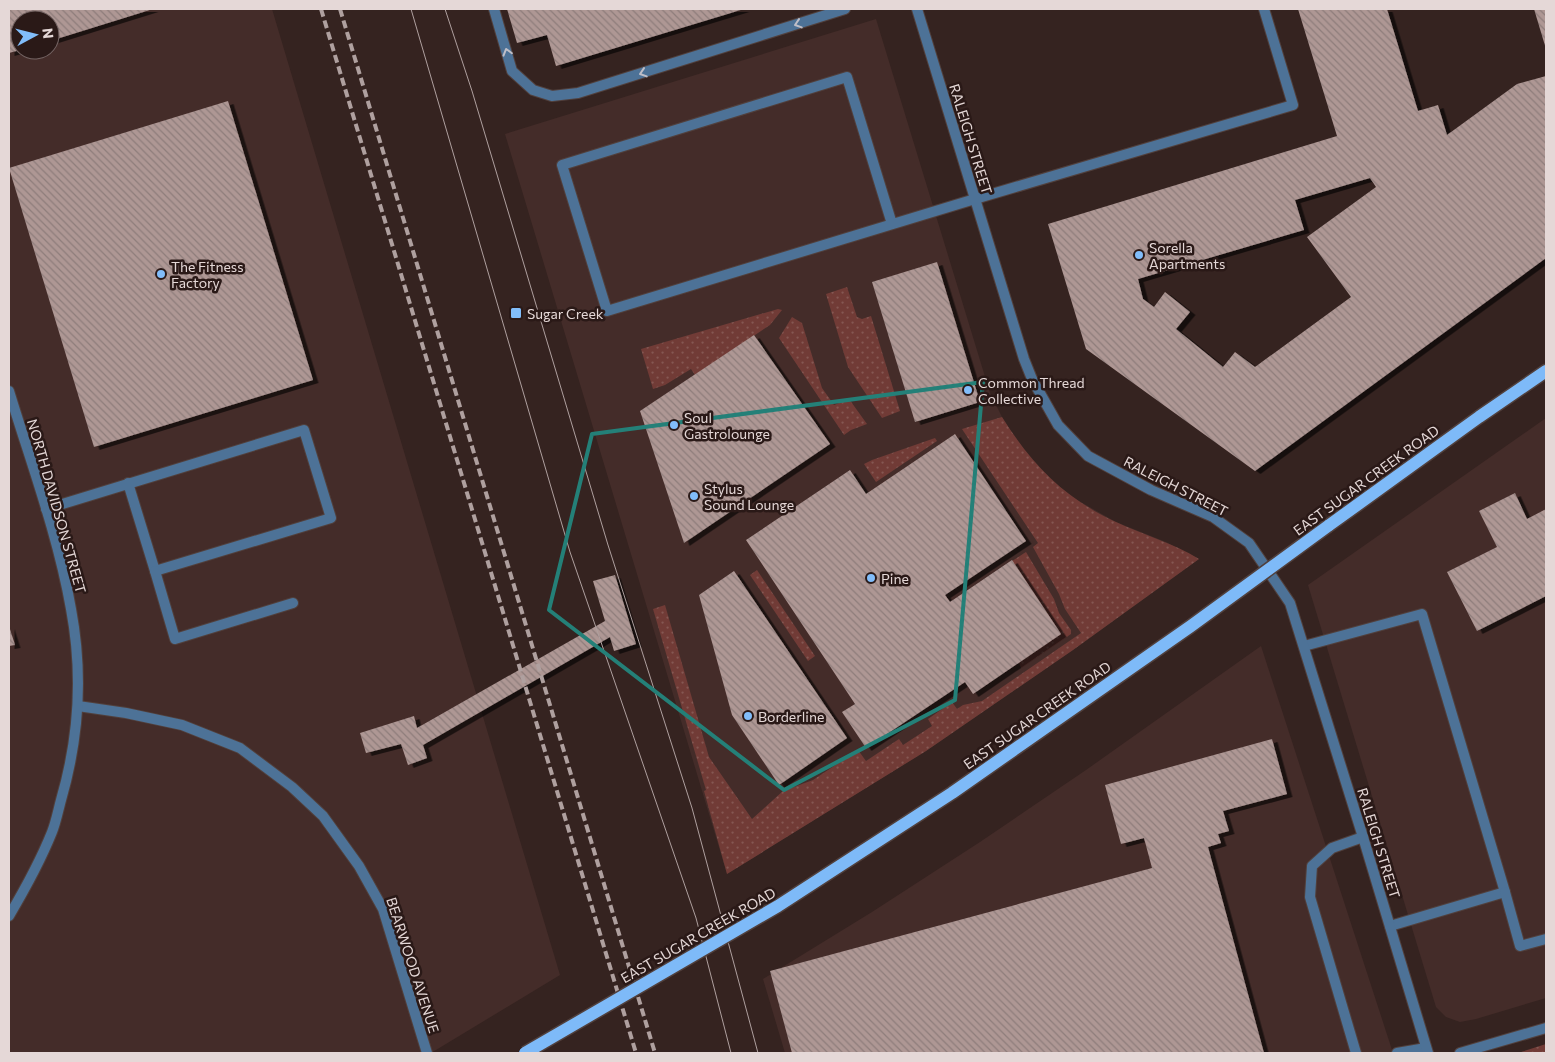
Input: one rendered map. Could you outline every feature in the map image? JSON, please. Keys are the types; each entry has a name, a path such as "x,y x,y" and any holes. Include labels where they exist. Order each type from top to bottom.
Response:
{"main road":[{"name":"EAST SUGAR CREEK ROAD","path":"524,1053 778,906 952,793 1191,626 1471,423 1546,371"}],"street":[{"path":"494,9 512,70 533,90 552,96 578,94 845,9"},
{"name":"RALEIGH STREET","path":"917,9 1024,359 1032,379 1058,425 1088,456 1151,490 1213,517 1249,543 1290,603 1363,836 1427,1051"},
{"path":"892,224 847,77 562,165 607,311 1293,105 1264,9"},
{"name":"NORTH DAVIDSON STREET","path":"9,391 46,509 63,569 72,610 78,706 71,762 52,831 37,868 9,916"},
{"path":"46,509 304,430 331,518 155,571"},
{"path":"128,483 175,638 293,604"},
{"path":"1304,646 1422,614 1520,946 1546,939"},
{"name":"BEARWOOD AVENUE","path":"78,706 126,713 182,725 240,748 292,787 324,816 359,866 383,909 427,1053"},
{"path":"1356,1053 1310,897 1312,866 1332,848 1363,836"},
{"path":"1390,926 1505,892"},
{"path":"1460,1053 1546,1028"},
{"path":"1397,1053 1427,1051"}],"highlighted area":[{"path":"983,382 955,700 784,790 549,610 592,434"}],"shaded area":[{"path":"9,9 272,9 560,975 431,1053 9,1053"},
{"path":"876,19 990,393 1002,417 1033,461 1072,497 1116,522 1166,542 1199,559 1073,650 926,751 727,874 505,134"},
{"path":"847,287 857,317 862,319 871,316 900,411 882,418 848,367 826,294"},
{"path":"778,309 782,310 770,325 695,375 691,369 665,385 653,389 641,349"},
{"path":"792,317 802,323 822,388 834,405 849,399 867,424 844,435 779,338"},
{"path":"1002,417 1038,465 1065,491 1080,502 1097,513 1199,559 1073,650 926,751 727,874 704,791 706,790 653,609 665,605 709,757 752,819 783,791 813,780 858,750 866,761 899,739 903,745 932,726 928,719 952,702 957,709 963,705 982,701 1081,633 1065,609 1059,594 1033,547 1038,543 962,429"},
{"path":"1546,418 1546,998 1460,1022 1446,1017 1436,1007 1308,585"},
{"path":"935,438 937,441 876,482 864,464 872,460"},
{"path":"1026,552 1054,599 1059,613 1071,630 1071,634 1021,668 1019,663 1061,634 1012,561"},
{"path":"757,570 815,656 808,661 750,575"},
{"path":"1261,646 1393,1053 785,1053 763,979 872,912 980,842 1086,770"},
{"path":"1546,1044 1546,1053 1518,1053"}],"building":[{"path":"9,9 153,9 60,38 60,10 10,10 9,53"},
{"path":"507,9 744,9 556,66 547,35 517,43"},
{"name":"Sorella Apartments","path":"1298,9 1387,9 1418,111 1438,105 1447,135 1517,84 1546,76 1546,258 1255,471 1086,349 1048,224 1337,136","holes":["1370,178 1376,187 1307,237 1351,297 1255,367 1235,352 1223,367 1176,329 1190,312 1165,292 1154,307 1143,299 1138,279 1304,230 1295,200"]},
{"path":"1534,9 1546,9 1546,49"},
{"name":"The Fitness Factory","path":"228,101 313,380 94,447 9,168"},
{"path":"937,262 980,402 915,422 872,282"},
{"path":"754,335 830,444 684,543 640,411"},
{"name":"Pine","path":"955,434 1026,541 945,595 950,602 1012,560 1061,634 973,694 965,682 866,748 842,712 855,704 746,540 850,470 866,494"},
{"path":"1515,493 1527,519 1546,509 1546,596 1477,631 1447,572 1497,547 1479,511"},
{"path":"734,571 847,738 779,785 732,715 699,595"},
{"path":"615,575 636,644 614,651 610,637 423,745 427,758 408,765 401,744 366,753 360,733 414,716 417,728 605,621 593,581"},
{"path":"9,626 15,645 9,646"},
{"path":"1272,739 1287,794 1223,811 1229,831 1218,834 1221,843 1208,847 1264,1053 792,1053 770,971 1152,868 1144,838 1121,844 1105,785"}],"tram line":[{"path":"411,9 570,552 696,918 731,1053"},
{"path":"445,9 472,91 608,545 692,808 758,1053"}],"railway":[{"path":"321,9 636,1053"},
{"path":"340,9 655,1053"}],"place":[{"name":"Sorella Apartments","path":"1139,255"},
{"name":"The Fitness Factory","path":"161,274"},
{"name":"Sugar Creek","path":"516,313"},
{"name":"Common Thread Collective","path":"968,390"},
{"name":"Soul Gastrolounge","path":"674,425"},
{"name":"Stylus Sound Lounge","path":"694,496"},
{"name":"Pine","path":"871,578"},
{"name":"Borderline","path":"748,716"}]}
